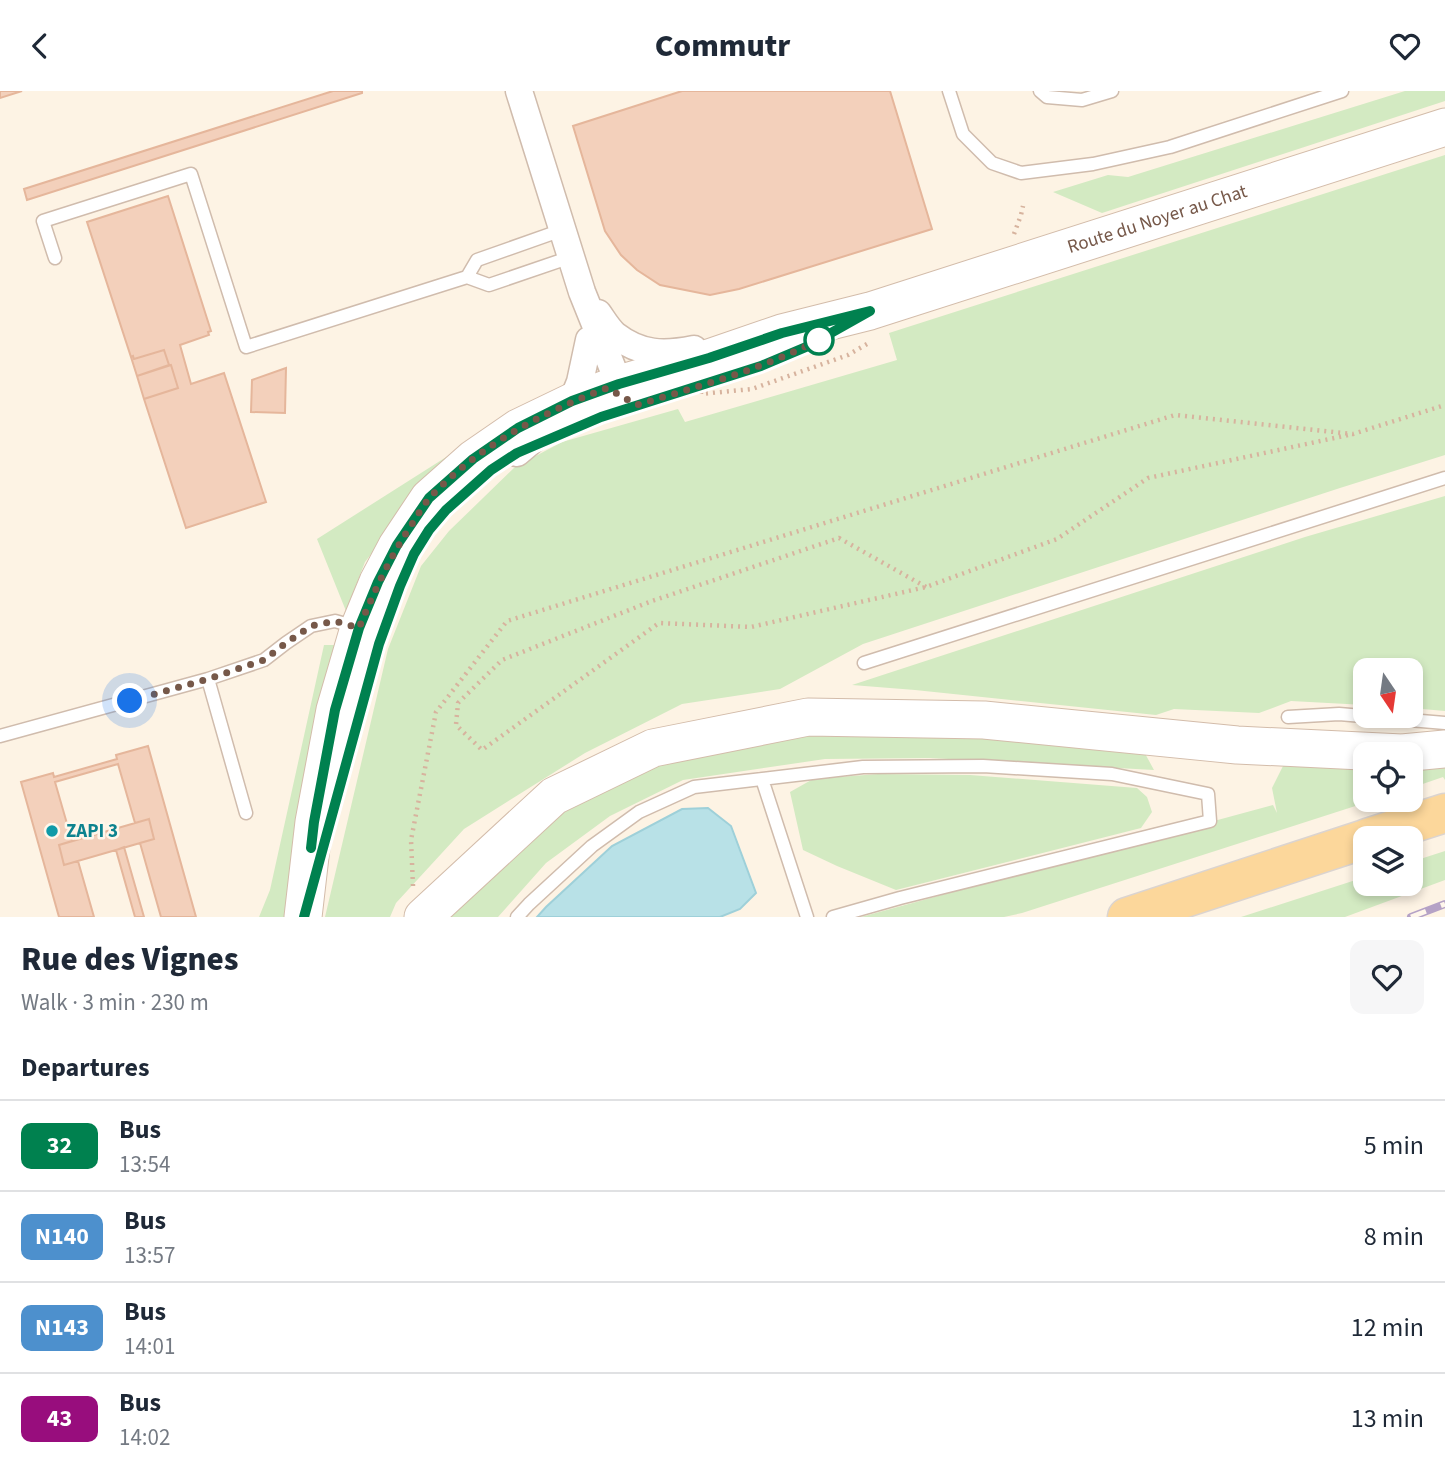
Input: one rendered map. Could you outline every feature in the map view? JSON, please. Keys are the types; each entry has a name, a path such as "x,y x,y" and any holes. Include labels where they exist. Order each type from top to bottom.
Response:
{"main road":[{"path":"1406,826 1445,813"},
{"path":"1127,917 1353,843"}],"street":[{"path":"519,91 582,292 621,393"},
{"name":"Route du Noyer au Chat","path":"304,917 314,822 335,710 359,628 397,545 429,498 473,459 518,428 572,401 621,393 699,386 1445,127"},
{"path":"582,292 614,334 636,347 656,353 672,354 782,333"},
{"path":"572,401 580,382 589,340 582,292"},
{"name":"Route du Noyer au Chat","path":"304,917 379,644 414,554 446,510 491,470 517,453 583,424 621,393 782,333 872,326"},
{"path":"589,340 621,393"},
{"path":"418,904 554,796 653,748 808,717 984,720 1251,746 1402,753 1445,749"}],"lane":[{"path":"949,91 963,134 992,163 1021,173 1093,164 1170,147 1342,91"},
{"path":"1040,91 1047,97 1082,100 1112,91"},
{"path":"55,258 43,222 191,174 246,347 467,277 489,285 571,257"},
{"path":"467,277 477,260 562,230"},
{"path":"864,663 1445,478"},
{"path":"0,736 208,679 264,660 311,626 335,621 359,628 368,641 358,678"},
{"path":"208,679 246,813"},
{"path":"1288,717 1339,714 1445,723"},
{"path":"338,765 345,729"},
{"path":"517,917 592,846 639,812 694,787 863,767 983,766 1112,774 1208,795 1210,821 914,894 833,917"},
{"path":"762,779 807,917"}],"path":[{"path":"699,386 701,394 752,389 848,355 872,326"},
{"path":"926,587 839,538 652,601 502,660 458,703 456,725 482,750 659,623 751,627 926,587 1057,539 1148,478 1353,434 1445,405"},
{"path":"418,904 411,841 436,712 507,621 1175,415 1353,434"}],"green space":[{"path":"1405,91 1445,91 1445,101 1102,213 1053,192 1108,175 1128,177"},
{"path":"1445,155 1445,455 863,644 780,689 682,704 585,753 464,829 396,903 390,917 325,917 388,649 421,566 449,531 515,467 562,442 678,409 685,422 897,360 889,333"},
{"path":"473,440 406,509 365,562 346,611 317,539"},
{"path":"1445,496 1445,711 1423,709 1423,658 1353,658 1353,704 1291,701 1259,713 1174,709 1156,715 852,685 1305,537"},
{"path":"324,645 337,645 291,917 259,917 270,890"},
{"path":"871,728 1142,748 1154,770 930,758 825,759 683,780 610,816 546,863 498,917 442,917 553,814 691,750"},
{"path":"1284,764 1353,765 1353,807 1022,913 1004,917 861,917 1273,805 1277,813 1272,788"},
{"path":"1445,764 1445,780 1443,777 1423,784 1423,765"},
{"path":"878,774 970,775 1137,788 1147,797 1152,812 1141,828 896,890 803,850 790,792 813,779"},
{"path":"1445,851 1445,880 1423,888 1423,858"},
{"path":"1353,881 1353,896 1402,896 1345,917 1241,917"}],"water":[{"path":"708,808 731,826 756,893 740,909 720,917 537,917 612,846 682,809"}],"building":[{"path":"0,91 22,91 0,98"},
{"path":"333,91 362,93 27,200 24,189"},
{"path":"682,91 890,91 932,229 739,289 710,295 660,285 637,270 621,255 605,231 573,126"},
{"path":"168,196 211,331 208,332 209,335 180,345 191,384 224,373 266,502 186,528 144,399 178,388 171,365 164,350 134,359 131,357 87,222"},
{"path":"164,350 169,365 137,376 131,357 134,359"},
{"path":"171,365 178,388 144,399 137,376"},
{"path":"286,368 285,413 251,412 252,380"},
{"name":"ZAPI 3","path":"148,746 196,917 161,917 140,843 154,839 149,819 135,823 118,764 55,782 72,841 59,845 64,865 78,861 94,917 59,917 21,782 53,773 54,777 117,759 116,755"},
{"path":"149,819 154,839 64,865 59,845"},
{"path":"124,847 144,917 135,917 116,850"}],"railway":[{"path":"1411,917 1445,904"}],"bus line":[{"name":"32","path":"304,917 379,644 414,554 446,510 491,470 517,453 601,417 761,366 806,347 870,311 782,333 572,401 518,428 473,459 429,498 397,545 359,628 335,710 311,848"}],"place":[{"name":"ZAPI 3","path":"52,831"}],"route":[{"path":"130,701 264,660 311,626 335,621 359,628 397,545 429,498 473,459 518,428 572,401 607,388 637,405 761,366 828,335 819,340"}]}
